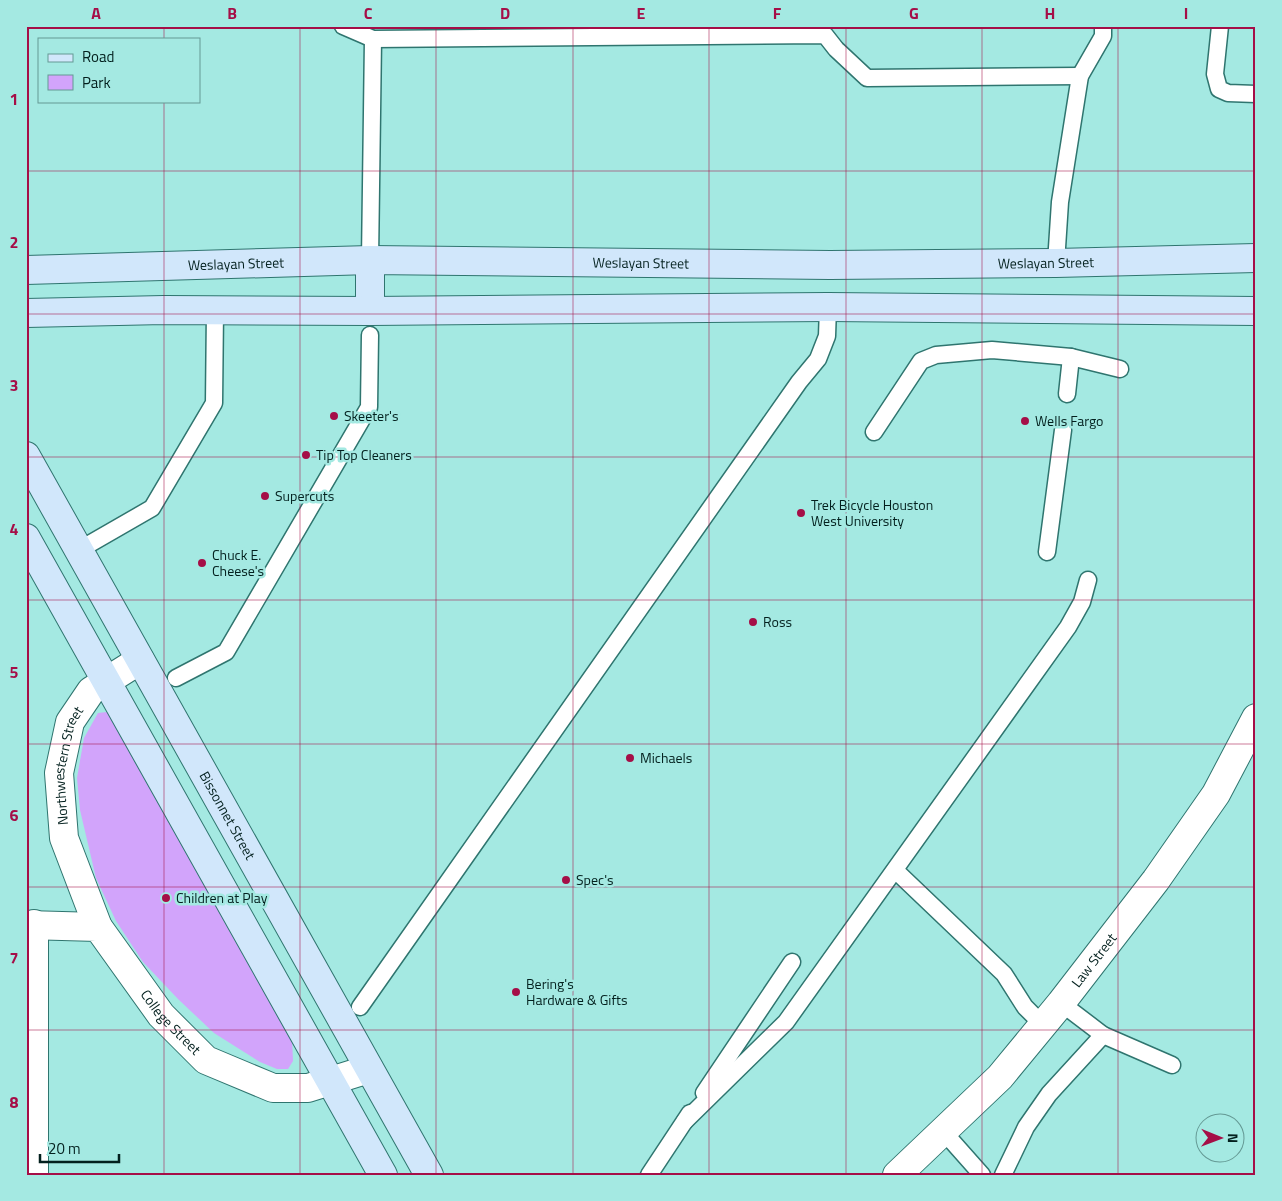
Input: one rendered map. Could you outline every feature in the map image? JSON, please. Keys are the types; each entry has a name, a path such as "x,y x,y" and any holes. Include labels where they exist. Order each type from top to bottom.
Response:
{"main road":[{"name":"Weslayan Street","path":"26,270 370,260 830,265 1056,263 1256,258"},
{"path":"370,260 370,323"},
{"path":"828,307 830,265"},
{"path":"26,313 215,310 370,323 828,307 1256,311"},
{"name":"Bissonnet Street","path":"26,456 429,1175"},
{"path":"26,538 383,1175"}],"street":[{"name":"Northwestern Street","path":"98,927 64,838 59,773 70,722 91,691 140,660"},
{"name":"Law Street","path":"897,1175 1000,1077 1061,1003 1156,880 1216,794 1256,718"},
{"path":"34,1175 30,925 98,927"},
{"name":"College Street","path":"98,927 161,1014 206,1060 273,1088 308,1088 369,1069"}],"lane":[{"path":"344,26 373,39 825,35 836,49 867,78 1080,76"},
{"path":"1056,263 1060,202 1080,76 1103,36 1104,26"},
{"path":"1220,26 1215,74 1219,89 1228,93 1256,94"},
{"path":"370,260 373,39"},
{"path":"360,1007 788,398 818,359 827,336 828,307"},
{"path":"79,550 152,508 214,403 215,310"},
{"path":"176,678 226,652 369,407 370,323"},
{"path":"874,432 921,361 936,354 992,350 1071,357 1120,369"},
{"path":"1067,394 1071,357"},
{"path":"1047,552 1063,430"},
{"path":"684,1122 786,1022 1068,627 1082,602 1088,580"},
{"path":"894,870 1004,974 1025,1007 1043,1025"},
{"path":"649,1175 792,962"},
{"path":"1061,1003 1103,1035 1172,1065"},
{"path":"1003,1175 1026,1128 1049,1094 1103,1035"},
{"path":"943,1131 982,1175"}],"green space":[{"path":"107,712 292,1039 293,1061 288,1069 277,1069 260,1062 214,1033 143,962 116,921 96,878 80,810 77,778 84,738 98,713"}],"place":[{"name":"Skeeter's","path":"334,416"},
{"name":"Wells Fargo","path":"1025,421"},
{"name":"Tip Top Cleaners","path":"306,455"},
{"name":"Supercuts","path":"265,496"},
{"name":"Trek Bicycle Houston West University","path":"801,513"},
{"name":"Chuck E. Cheese's","path":"202,563"},
{"name":"Ross","path":"753,622"},
{"name":"Michaels","path":"630,758"},
{"name":"Spec's","path":"566,880"},
{"name":"Children at Play","path":"166,898"},
{"name":"Bering's Hardware & Gifts","path":"516,992"}]}
